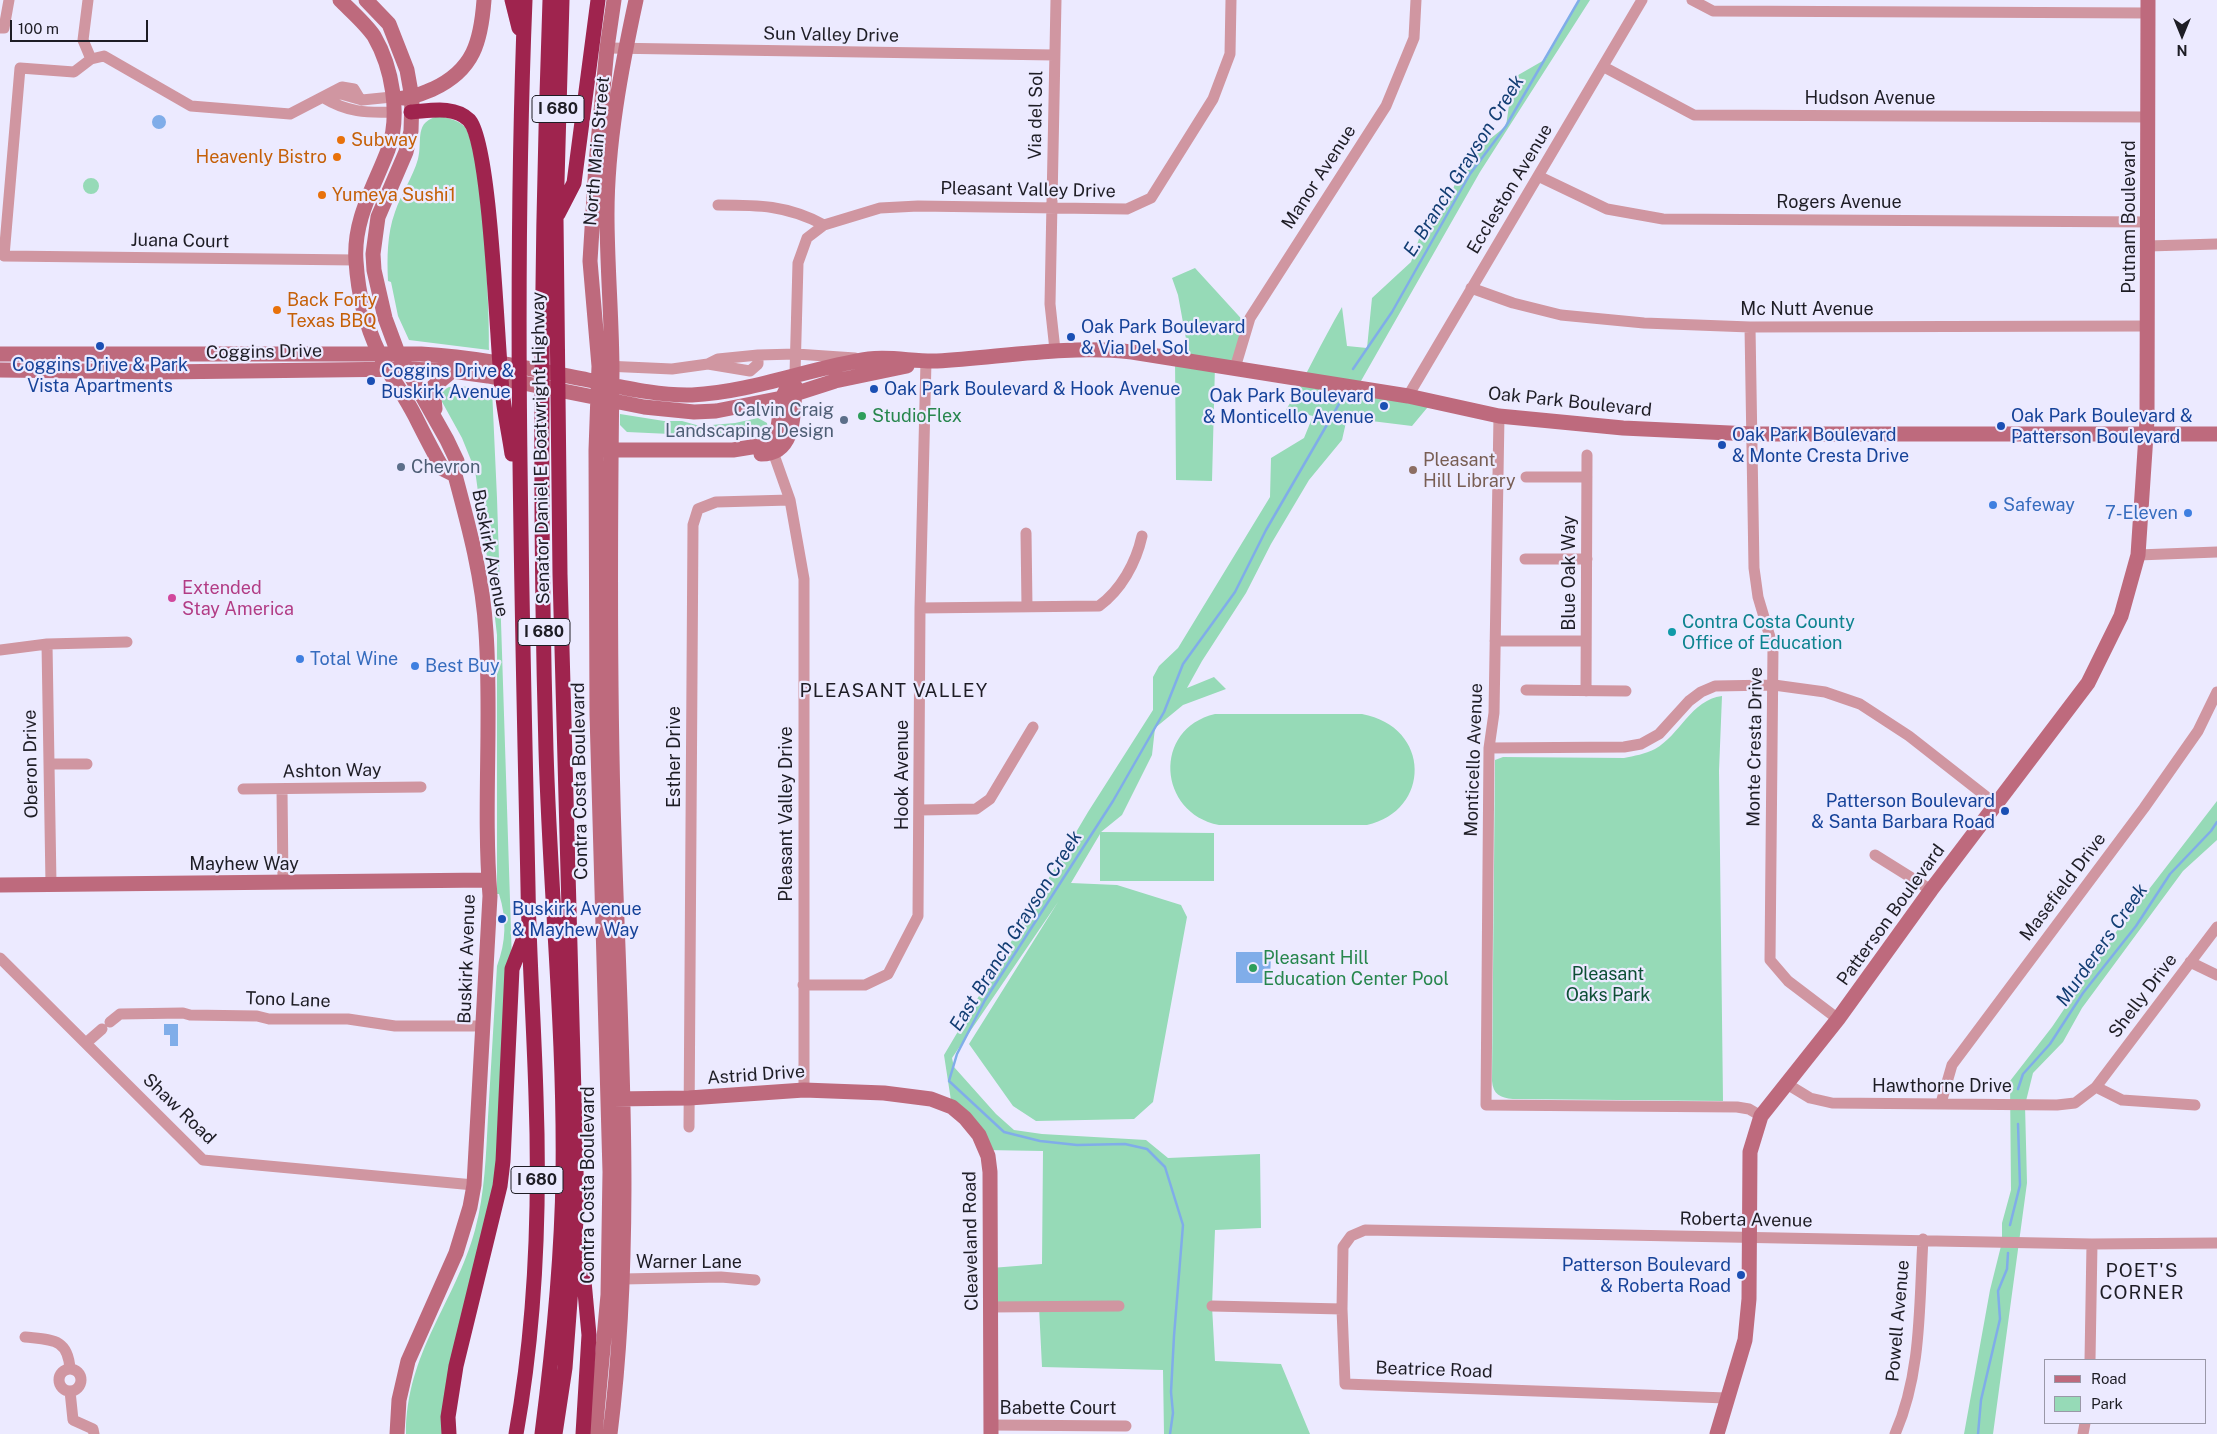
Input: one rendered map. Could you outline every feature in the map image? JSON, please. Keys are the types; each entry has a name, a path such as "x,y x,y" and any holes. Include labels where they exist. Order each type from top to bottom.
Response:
{"highway":[{"path":"512,0 523,46"},
{"name":"Senator Daniel E Boatwright Highway","path":"516,1434 533,1282 537,1177 536,1097 529,925 520,497 523,46 525,0"},
{"name":"I 680","path":"542,1434 554,1345 560,1264 563,1172 561,1074 546,752 543,570 545,194 550,0"},
{"name":"Senator Daniel E Boatwright Highway","path":"555,1434 565,1368 577,1207 560,574 556,218 562,0"},
{"path":"556,218 574,183 598,0"},
{"path":"411,105 457,113 469,120 476,134 484,174 499,332 502,390 520,497"},
{"path":"449,1434 448,1416 454,1375 500,1186 503,1161 512,969 529,925"},
{"path":"577,1207 589,1335 583,1434"}],"street":[{"path":"0,28 4,28 9,0"},
{"path":"88,0 83,40 91,59 104,56 191,106 290,114 324,98 341,94 360,99 411,105 450,79 473,54 480,40 484,0"},
{"name":"Buskirk Avenue","path":"340,0 373,36 389,72 394,125 389,148 364,205 357,234 356,260 368,324 379,353 443,469 455,476"},
{"name":"Buskirk Avenue","path":"366,0 389,24 407,70 411,105 411,131 406,152 378,218 373,254 374,270 385,318 398,353 436,418 457,461 455,476 476,563 486,632 488,880 484,1026 474,1186 470,1207 456,1253 408,1361 399,1400 397,1434"},
{"name":"North Main Street","path":"605,366 590,261 592,211 607,48 614,0"},
{"name":"North Main Street","path":"605,366 607,213 615,128 626,49 636,0"},
{"name":"Via del Sol","path":"1055,350 1050,304 1056,0"},
{"name":"Pleasant Valley Drive","path":"796,354 798,263 806,238 824,225 880,208 918,206 1127,209 1152,198 1213,99 1230,54 1231,0"},
{"name":"Manor Avenue","path":"1235,368 1250,318 1386,106 1414,38 1416,0"},
{"name":"Eccleston Avenue","path":"1408,396 1642,0"},
{"path":"1692,0 1713,11 2148,6"},
{"name":"Putnam Boulevard","path":"2145,434 2148,246 2148,6"},
{"name":"Sun Valley Drive","path":"607,48 1054,55"},
{"name":"Juana Court","path":"91,59 74,72 20,68 4,256 356,260"},
{"name":"Hudson Avenue","path":"1604,66 1694,115 2148,117"},
{"path":"324,98 340,107 360,112 392,104"},
{"name":"Rogers Avenue","path":"1538,176 1607,209 1663,218 2148,222"},
{"path":"718,205 764,205 802,213 824,225"},
{"path":"2148,246 2217,244"},
{"name":"Mc Nutt Avenue","path":"1471,288 1513,303 1561,315 1644,322 1750,327 2147,326"},
{"name":"Monte Cresta Drive","path":"1750,327 1754,568 1758,597 1773,646 1770,960 1788,981 1838,1019"},
{"name":"Oak Park Boulevard","path":"605,366 659,370 708,364 750,371 758,364 758,355 796,354 926,361 1055,350 1105,349 1408,396 1499,416 1622,428 1751,434 1991,432 2217,434"},
{"name":"Oak Park Boulevard","path":"398,353 454,356 488,368 622,395 694,412 716,411 788,396 834,381 926,361"},
{"name":"Coggins Drive","path":"0,354 398,353"},
{"path":"733,450 764,445 774,439 779,430 795,374 796,354"},
{"name":"Oak Park Boulevard","path":"622,395 692,395 736,390 769,383 795,374 871,359"},
{"name":"Hook Avenue","path":"803,986 865,985 888,974 918,916 920,608 926,361"},
{"name":"Contra Costa Boulevard","path":"595,1434 608,1295 610,1191 597,714 605,366"},
{"name":"Oak Park Boulevard","path":"408,369 452,372 488,368"},
{"name":"Coggins Drive","path":"0,370 161,372 408,369"},
{"path":"436,418 433,387 452,372"},
{"path":"603,450 733,450 758,454 773,452 780,448 790,434 788,396"},
{"name":"Monticello Avenue","path":"1499,416 1494,713 1489,748 1486,1105 1737,1107 1749,1108 1761,1116"},
{"name":"Patterson Boulevard","path":"1717,1434 1744,1340 1749,1299 1750,1152 1761,1116 1838,1019 1932,890 2088,683 2120,616 2138,555 2145,434"},
{"name":"Contra Costa Boulevard","path":"603,450 623,1099 623,1279 618,1369 610,1434"},
{"name":"Pleasant Valley Drive","path":"773,452 790,500 804,579 804,1090"},
{"name":"Blue Oak Way","path":"1586,691 1587,455"},
{"path":"1526,477 1587,477"},
{"name":"Esther Drive","path":"689,1127 693,525 698,510 716,502 790,500"},
{"path":"1026,533 1027,607"},
{"path":"920,608 1099,606 1112,597 1137,557 1142,536"},
{"path":"2138,555 2217,552"},
{"path":"1525,559 1587,559"},
{"path":"1495,641 1586,641"},
{"path":"0,650 47,644 126,642"},
{"name":"Oberon Drive","path":"47,644 50,884"},
{"path":"1489,748 1624,747 1641,744 1659,734 1689,701 1701,692 1715,686 1774,685 1825,692 1860,704 1909,736 1997,805"},
{"path":"1526,690 1626,691"},
{"name":"Masefield Drive","path":"1941,1103 1952,1065 2144,808 2198,731 2217,692"},
{"path":"920,810 976,809 990,800 1033,727"},
{"path":"49,764 87,764"},
{"name":"Ashton Way","path":"243,789 421,787"},
{"path":"282,789 284,882"},
{"path":"1875,855 1932,890"},
{"name":"Mayhew Way","path":"0,885 488,880"},
{"name":"Shelly Drive","path":"2096,1087 2217,927"},
{"name":"Shaw Road","path":"0,958 203,1160 474,1186"},
{"path":"2190,962 2217,975"},
{"name":"Tono Lane","path":"86,1043 120,1014 183,1013 190,1015 257,1016 269,1019 348,1019 395,1026 484,1026"},
{"name":"Hawthorne Drive","path":"1787,1084 1810,1098 1832,1103 2057,1105 2075,1103 2096,1087"},
{"path":"2096,1087 2122,1100 2195,1105"},
{"name":"Astrid Drive","path":"607,1099 689,1098 804,1090 908,1096"},
{"name":"Cleaveland Road","path":"908,1096 931,1099 952,1107 965,1118 979,1135 985,1150 990,1172 991,1430"},
{"name":"Roberta Avenue","path":"1342,1309 1343,1246 1351,1236 1365,1230 1750,1238 1923,1239 2092,1244 2217,1243"},
{"name":"Powell Avenue","path":"1895,1434 1909,1400 1915,1361 1923,1239"},
{"path":"2090,1359 2092,1244"},
{"name":"Warner Lane","path":"623,1279 721,1278 755,1280"},
{"path":"991,1307 1119,1306"},
{"path":"1212,1306 1342,1309"},
{"name":"Beatrice Road","path":"1342,1309 1345,1384 1726,1398"},
{"path":"25,1337 49,1339 62,1344 69,1354 70,1369 63,1372 59,1380 62,1388 70,1391 73,1420 93,1430 94,1434"},
{"name":"Babette Court","path":"991,1430 1126,1426"}],"green space":[{"path":"1579,0 1590,0 1480,172 1357,388 1432,402 1412,426 1347,418 1342,440 1309,480 1271,544 1246,593 1202,661 1187,688 1214,677 1226,689 1183,705 1155,728 1152,755 1122,815 1101,832 1214,833 1214,881 1100,881 1100,834 1071,883 1117,885 1181,905 1187,917 1153,1102 1134,1119 1036,1121 1013,1106 969,1044 1058,902 952,1058 954,1067 996,1114 1014,1130 1042,1134 1146,1140 1168,1158 1260,1154 1261,1228 1215,1230 1212,1306 1215,1361 1281,1364 1310,1434 1164,1434 1163,1370 1042,1367 1039,1307 991,1307 991,1268 1042,1264 1043,1151 985,1150 952,1107 944,1055 1088,812 1153,710 1153,677 1159,666 1178,648 1270,497 1271,458 1304,438 1313,416 1286,410 1342,307 1347,346 1367,348 1372,298 1411,262 1428,213 1452,192 1463,161 1506,126 1513,78 1546,59"},
{"path":"440,116 462,124 471,140 481,197 489,350 409,340 398,316 391,282 388,281 388,246 392,220 418,159 422,127 426,122"},
{"path":"91,178 99,186 91,194 83,186"},
{"path":"1195,268 1248,326 1235,368 1215,365 1212,481 1176,480 1175,359 1188,350 1178,295 1172,278"},
{"path":"449,387 492,389 512,962 503,1161 449,1434 406,1434 408,1405 414,1378 433,1329 466,1256 478,1216 486,1159 497,966 504,939 502,903 499,894 497,894 497,635 475,470 462,438 441,400 442,391"},
{"path":"620,414 664,421 682,421 700,426 735,423 758,418 767,423 768,431 762,438 627,432 620,425"},
{"name":"Pleasant Oaks Park","path":"1722,696 1719,771 1723,1101 1504,1098 1496,1092 1492,1081 1495,760 1503,757 1624,758 1643,754 1664,743 1702,704"},
{"path":"1215,714 1362,714 1385,722 1401,735 1411,751 1415,769 1412,787 1403,804 1388,817 1367,825 1219,825 1199,817 1184,805 1174,789 1170,771 1172,753 1180,736 1195,723"},
{"path":"2217,801 2217,840 2183,871 2082,1008 2063,1042 2033,1073 2025,1105 2027,1183 1993,1434 1964,1434 1990,1290 2002,1242 2002,1223 2011,1190 2010,1081 2052,1027 2116,932"}],"water":[{"path":"156,115 162,115 166,122 162,129 156,129 152,125 152,119"},
{"name":"Pleasant Hill Education Center Pool","path":"1236,952 1271,952 1270,983 1236,983"},
{"path":"164,1024 178,1024 178,1046 170,1046 170,1035 164,1035"}],"waterway":[{"name":"E. Branch Grayson Creek","path":"1353,369 1392,312 1470,174 1506,126 1579,0"},
{"name":"East Branch Grayson Creek","path":"1170,1434 1173,1413 1171,1392 1174,1336 1183,1225 1165,1167 1147,1149 1125,1144 1077,1145 1040,1141 1004,1132 949,1081 957,1054 985,1000 1113,801 1164,712 1183,664 1235,592 1266,530 1339,404"},
{"name":"Murderers Creek","path":"2018,1089 2023,1074 2050,1044 2083,993 2136,926 2170,874 2211,831 2217,822"},
{"name":"Murderers Creek","path":"2010,1225 2020,1185 2018,1124"},
{"name":"Murderers Creek","path":"1978,1434 1981,1400 2000,1319 1998,1291 2007,1269 2008,1253"}],"place":[{"name":"Subway","path":"341,140"},
{"name":"Heavenly Bistro","path":"337,157"},
{"name":"Yumeya Sushi1","path":"322,195"},
{"name":"Back Forty Texas BBQ","path":"277,310"},
{"name":"Oak Park Boulevard & Via Del Sol","path":"1071,337"},
{"name":"Coggins Drive & Park Vista Apartments","path":"100,346"},
{"name":"Coggins Drive & Buskirk Avenue","path":"371,381"},
{"name":"Oak Park Boulevard & Hook Avenue","path":"874,389"},
{"name":"Oak Park Boulevard & Monticello Avenue","path":"1384,406"},
{"name":"StudioFlex","path":"862,416"},
{"name":"Calvin Craig Landscaping Design","path":"844,420"},
{"name":"Oak Park Boulevard & Patterson Boulevard","path":"2001,426"},
{"name":"Oak Park Boulevard & Monte Cresta Drive","path":"1722,445"},
{"name":"Chevron","path":"401,467"},
{"name":"Pleasant Hill Library","path":"1413,470"},
{"name":"Safeway","path":"1993,505"},
{"name":"7-Eleven","path":"2188,513"},
{"name":"Extended Stay America","path":"172,598"},
{"name":"Contra Costa County Office of Education","path":"1672,632"},
{"name":"Total Wine","path":"300,659"},
{"name":"Best Buy","path":"415,666"},
{"name":"Patterson Boulevard & Santa Barbara Road","path":"2005,811"},
{"name":"Buskirk Avenue & Mayhew Way","path":"502,919"},
{"name":"Pleasant Hill Education Center Pool","path":"1253,968"},
{"name":"Patterson Boulevard & Roberta Road","path":"1741,1275"}],"district":[{"name":"PLEASANT VALLEY","path":"894,691"},
{"name":"POET'S CORNER","path":"2142,1282"}]}
